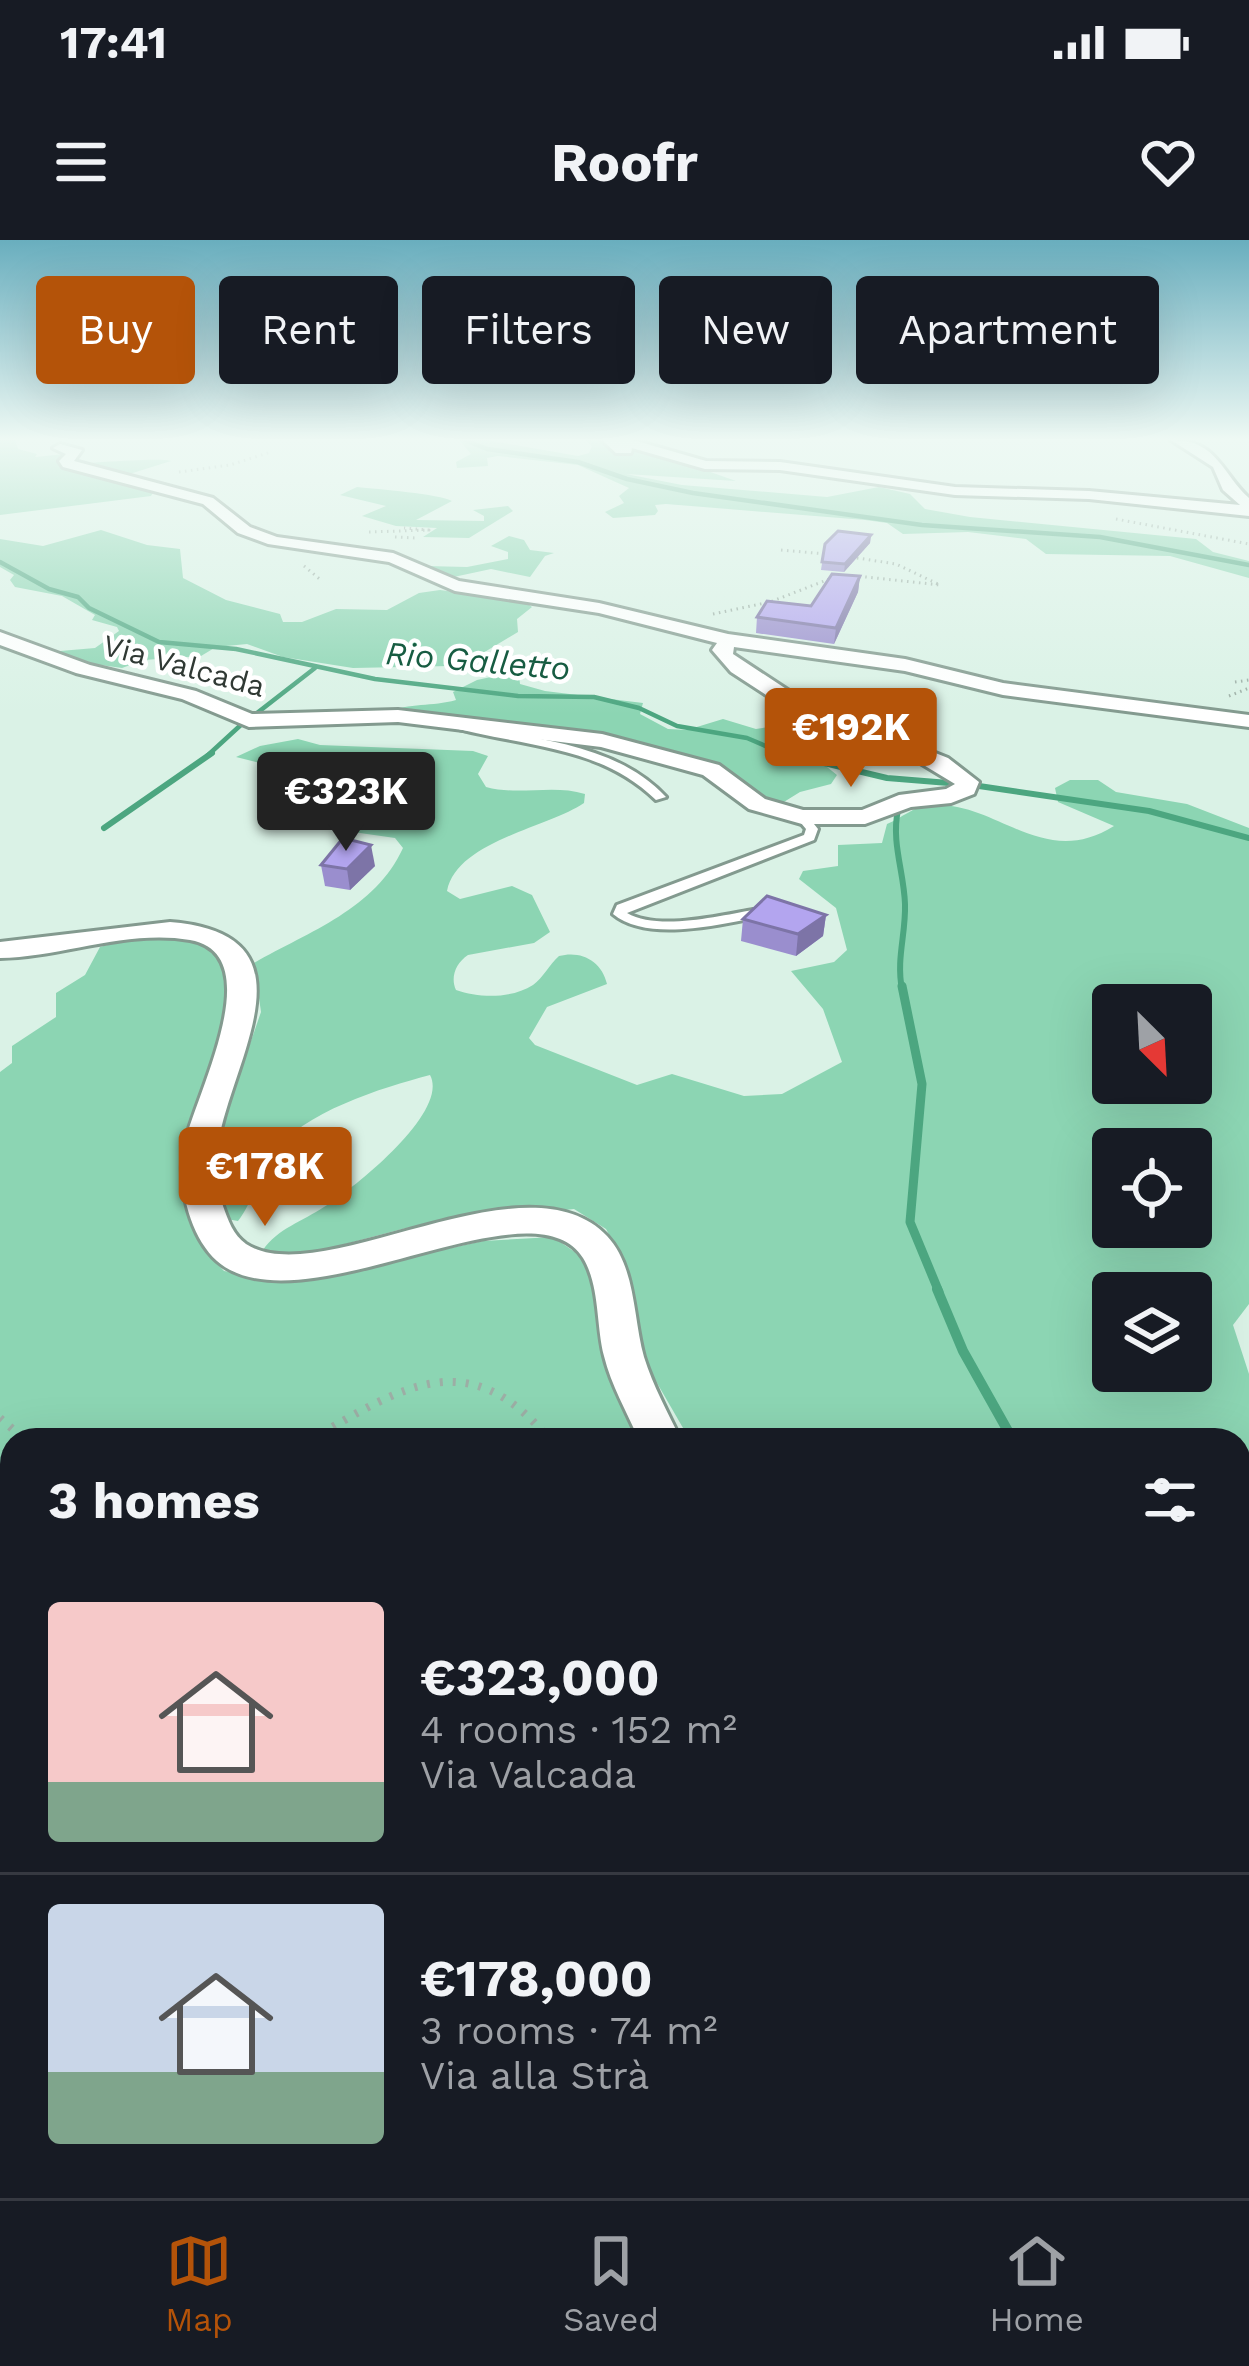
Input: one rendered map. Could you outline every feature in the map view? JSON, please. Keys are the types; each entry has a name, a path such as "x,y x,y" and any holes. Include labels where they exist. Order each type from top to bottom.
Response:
{"street":[{"path":"248,531 274,541 393,558 455,586 599,608 717,638 905,665 1003,689 1249,721"},
{"name":"Via Valcada","path":"0,638 83,669 189,694 249,721 368,715 556,733 691,764 724,776 769,809 802,817 844,820 878,814 907,800 959,794 967,782 946,766 842,728 776,692 724,657 717,638"},
{"path":"1219,718 1249,710"},
{"path":"0,950 160,932 212,937 224,945 242,986 241,1027 217,1088 200,1152 202,1190 214,1235 240,1258 292,1268 438,1234 540,1222 567,1225 592,1241 602,1259 625,1360 655,1428"}],"lane":[{"path":"437,720 479,734 560,745 632,776 660,797"},
{"path":"753,914 647,924 624,921 620,914 622,908 677,886 810,838 812,829 802,817"}],"path":[{"path":"363,532 384,531"},
{"path":"781,550 886,562 940,585 851,575"},
{"path":"717,638 702,623 713,614 770,602 838,577"},
{"path":"1235,682 1249,680"},
{"path":"331,1428 397,1390 458,1378 512,1400 539,1428"}],"green space":[{"path":"105,531 147,545 180,549 183,578 226,600 280,614 283,622 302,622 336,609 387,610 419,593 440,590 524,601 532,607 517,619 518,632 463,665 353,668 283,657 247,644 216,647 201,656 144,660 122,668 65,660 60,651 95,648 119,631 117,627 92,620 95,615 62,596 15,587 10,580 14,575 0,567 0,539 43,546"},
{"path":"432,531 480,531 469,538 423,537"},
{"path":"899,531 1118,531 1196,539 1213,552 1249,561 1249,578 1170,556 1046,554 1026,539 968,532"},
{"path":"509,536 524,540 530,550 554,553 545,556 530,577 491,569 449,578 426,566 467,567 508,559 508,552 491,546"},
{"path":"519,675 520,684 545,691 643,703 640,714 668,729 687,730 723,719 756,729 776,726 837,775 831,784 800,792 779,805 721,768 591,733 386,713 456,700 453,692 477,680"},
{"path":"298,739 320,745 473,751 488,756 478,774 486,787 585,794 584,803 485,848 454,874 447,891 460,899 512,886 532,895 550,932 534,943 468,955 455,971 456,990 485,996 515,993 537,982 559,956 583,956 595,963 607,984 547,1007 529,1038 535,1045 637,1085 672,1074 744,1096 782,1094 842,1062 823,1009 791,971 834,962 847,950 836,908 799,879 803,871 838,866 838,845 882,843 887,824 930,805 977,812 1042,838 1064,841 1088,838 1114,826 1058,802 1055,788 1070,780 1098,780 1116,792 1187,804 1249,828 1249,1304 1233,1325 1249,1374 1249,1428 683,1428 646,1364 627,1267 606,1229 574,1209 406,1228 292,1258 263,1250 283,1231 356,1184 395,1148 426,1109 432,1091 430,1075 367,1095 303,1126 272,1154 238,1221 221,1218 214,1167 227,1110 261,1012 254,963 358,903 391,869 403,848 395,838 339,830 299,811 364,794 379,769 308,771 281,785 267,778 264,764 236,757 260,746"},
{"path":"145,935 186,936 211,947 225,974 225,1015 185,1191 204,1250 224,1271 278,1280 324,1276 483,1241 553,1237 585,1259 602,1314 609,1370 631,1428 0,1428 0,1072 12,1063 12,1046 56,1017 56,993 85,975 100,947"}],"building":[{"path":"838,531 871,535 845,564 822,562 825,544"},
{"path":"832,574 860,576 836,628 757,617 767,601 811,606"},
{"path":"343,838 371,845 347,869 321,865"},
{"path":"767,896 826,915 798,934 743,919"}],"waterway":[{"path":"1017,531 1100,537 1249,565"},
{"name":"Rio Galletto","path":"0,562 49,589 78,597 89,608 159,642 236,649 375,679 518,696 594,697 639,708 677,726 747,738 782,753"},
{"path":"252,717 315,668"},
{"path":"207,756 243,723"},
{"path":"104,828 212,753"},
{"name":"Rio Galletto","path":"782,753 887,778 961,784"},
{"name":"Rio Galletto","path":"782,753 789,756"},
{"name":"Rio Galletto","path":"979,786 1149,811 1249,838"},
{"path":"898,810 896,834 905,904 902,989"},
{"path":"902,986 922,1084 910,1222 939,1292"},
{"path":"937,1289 963,1351 1006,1428"}]}
